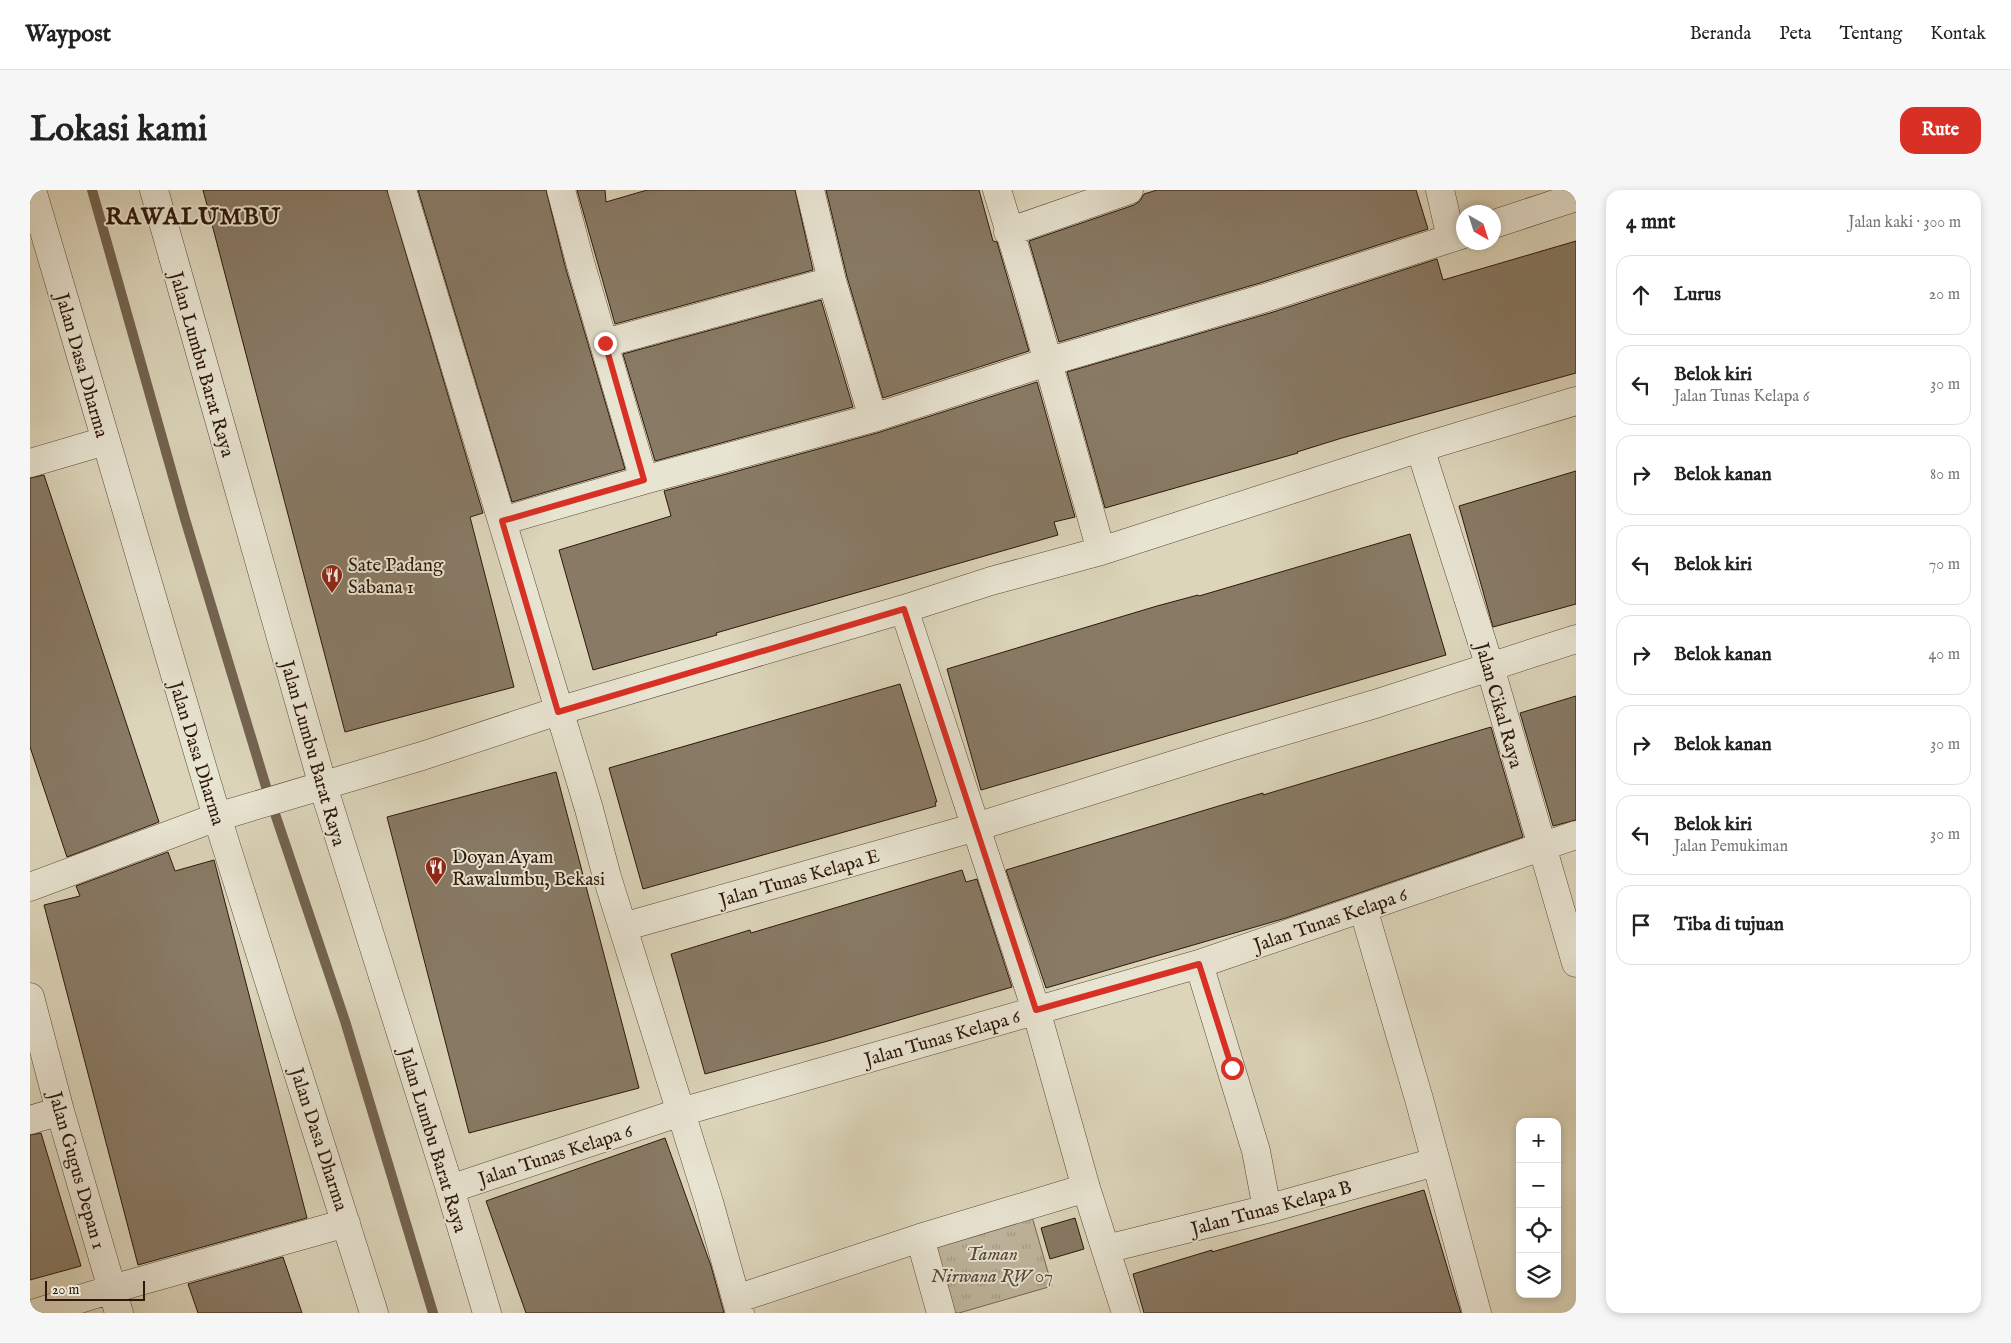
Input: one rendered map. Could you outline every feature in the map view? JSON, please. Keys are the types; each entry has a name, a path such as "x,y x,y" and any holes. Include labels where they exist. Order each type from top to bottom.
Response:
{"street":[{"name":"Jalan Dasa Dharma","path":"32,190 217,817 374,1313"},
{"name":"Jalan Lumbu Barat Raya","path":"154,190 313,789 450,1189 487,1313"},
{"path":"402,190 738,1306 920,1238 1086,1188"},
{"path":"561,190 580,262 644,480"},
{"path":"810,190 832,281 873,418"},
{"path":"996,190 1028,291 1101,551"},
{"path":"1008,232 1129,190"},
{"path":"1440,190 1456,233"},
{"path":"1501,222 1576,197"},
{"path":"502,521 644,480 873,418 1047,362 1265,298 1456,236"},
{"path":"605,343 832,281"},
{"path":"30,887 217,817 991,581 1101,551 1420,448 1576,401"},
{"path":"30,463 105,441"},
{"name":"Jalan Cikal Raya","path":"1420,448 1490,667 1576,963"},
{"path":"904,609 1036,1010 1086,1188 1126,1313"},
{"name":"Jalan Tunas Kelapa E","path":"623,926 976,827 1227,748 1375,704 1576,639"},
{"name":"Jalan Tunas Kelapa 6","path":"450,1189 681,1112 1199,964 1576,835"},
{"path":"1363,908 1417,1090 1477,1313"},
{"path":"1199,964 1256,1151 1268,1210"},
{"name":"Jalan Gugus Depan 1","path":"30,997 60,1111 115,1301"},
{"path":"30,1120 60,1111"},
{"name":"Jalan Tunas Kelapa B","path":"1106,1248 1268,1210 1435,1162"},
{"path":"35,1313 115,1301 346,1223"},
{"path":"920,1238 941,1313"}],"green space":[{"name":"Taman Nirwana RW 07","path":"1031,1213 1052,1286 959,1313 950,1313 930,1242"}],"building":[{"path":"203,190 387,190 483,513 470,517 514,687 345,732"},
{"path":"418,190 546,190 565,266 625,469 512,502"},
{"path":"577,190 605,190 606,202 647,190 795,190 813,270 615,324"},
{"path":"826,190 979,190 993,241 997,242 1029,351 883,398 847,277"},
{"path":"1157,190 1416,190 1428,229 1260,283 1059,342 1029,241 1134,205 1140,201 1144,194"},
{"path":"1576,241 1576,373 1342,438 1298,453 1105,508 1067,372 1270,313 1437,259 1443,280"},
{"path":"821,300 853,407 655,461 623,354"},
{"path":"1037,382 1075,517 1054,522 1058,535 593,670 559,550 671,516 664,491 877,433"},
{"path":"1576,471 1576,604 1493,627 1459,506"},
{"path":"44,475 159,822 67,857 30,747 30,478"},
{"path":"1410,534 1446,655 981,790 947,669 1157,606 1199,596"},
{"path":"900,684 937,802 935,802 936,806 643,889 609,768"},
{"path":"1576,696 1576,820 1553,826 1520,713"},
{"path":"1491,727 1523,837 1286,918 1046,988 1006,870"},
{"path":"556,772 639,1088 469,1133 387,817"},
{"path":"168,852 175,871 214,860 307,1218 138,1265 44,905 80,896 76,886"},
{"path":"962,870 966,882 977,879 1012,987 828,1041 705,1074 671,954 750,930 751,933"},
{"path":"41,1133 81,1266 30,1280 30,1135"},
{"path":"665,1138 711,1266 724,1313 526,1313 486,1201"},
{"path":"1424,1190 1461,1313 1144,1313 1133,1274"},
{"path":"1075,1218 1084,1249 1050,1259 1041,1228"},
{"path":"283,1257 302,1313 198,1313 188,1284"}],"waterway":[{"path":"92,190 185,519 267,790 345,1021 433,1313"}],"place":[{"name":"Sate Padang Sabana 1","path":"332,594"},
{"name":"Doyan Ayam Rawalumbu, Bekasi","path":"436,886"}],"district":[{"name":"RAWALUMBU","path":"193,216"}],"route":[{"path":"605,343 644,480 502,521 558,712 904,609 1036,1010 1199,964 1232,1068"}]}
